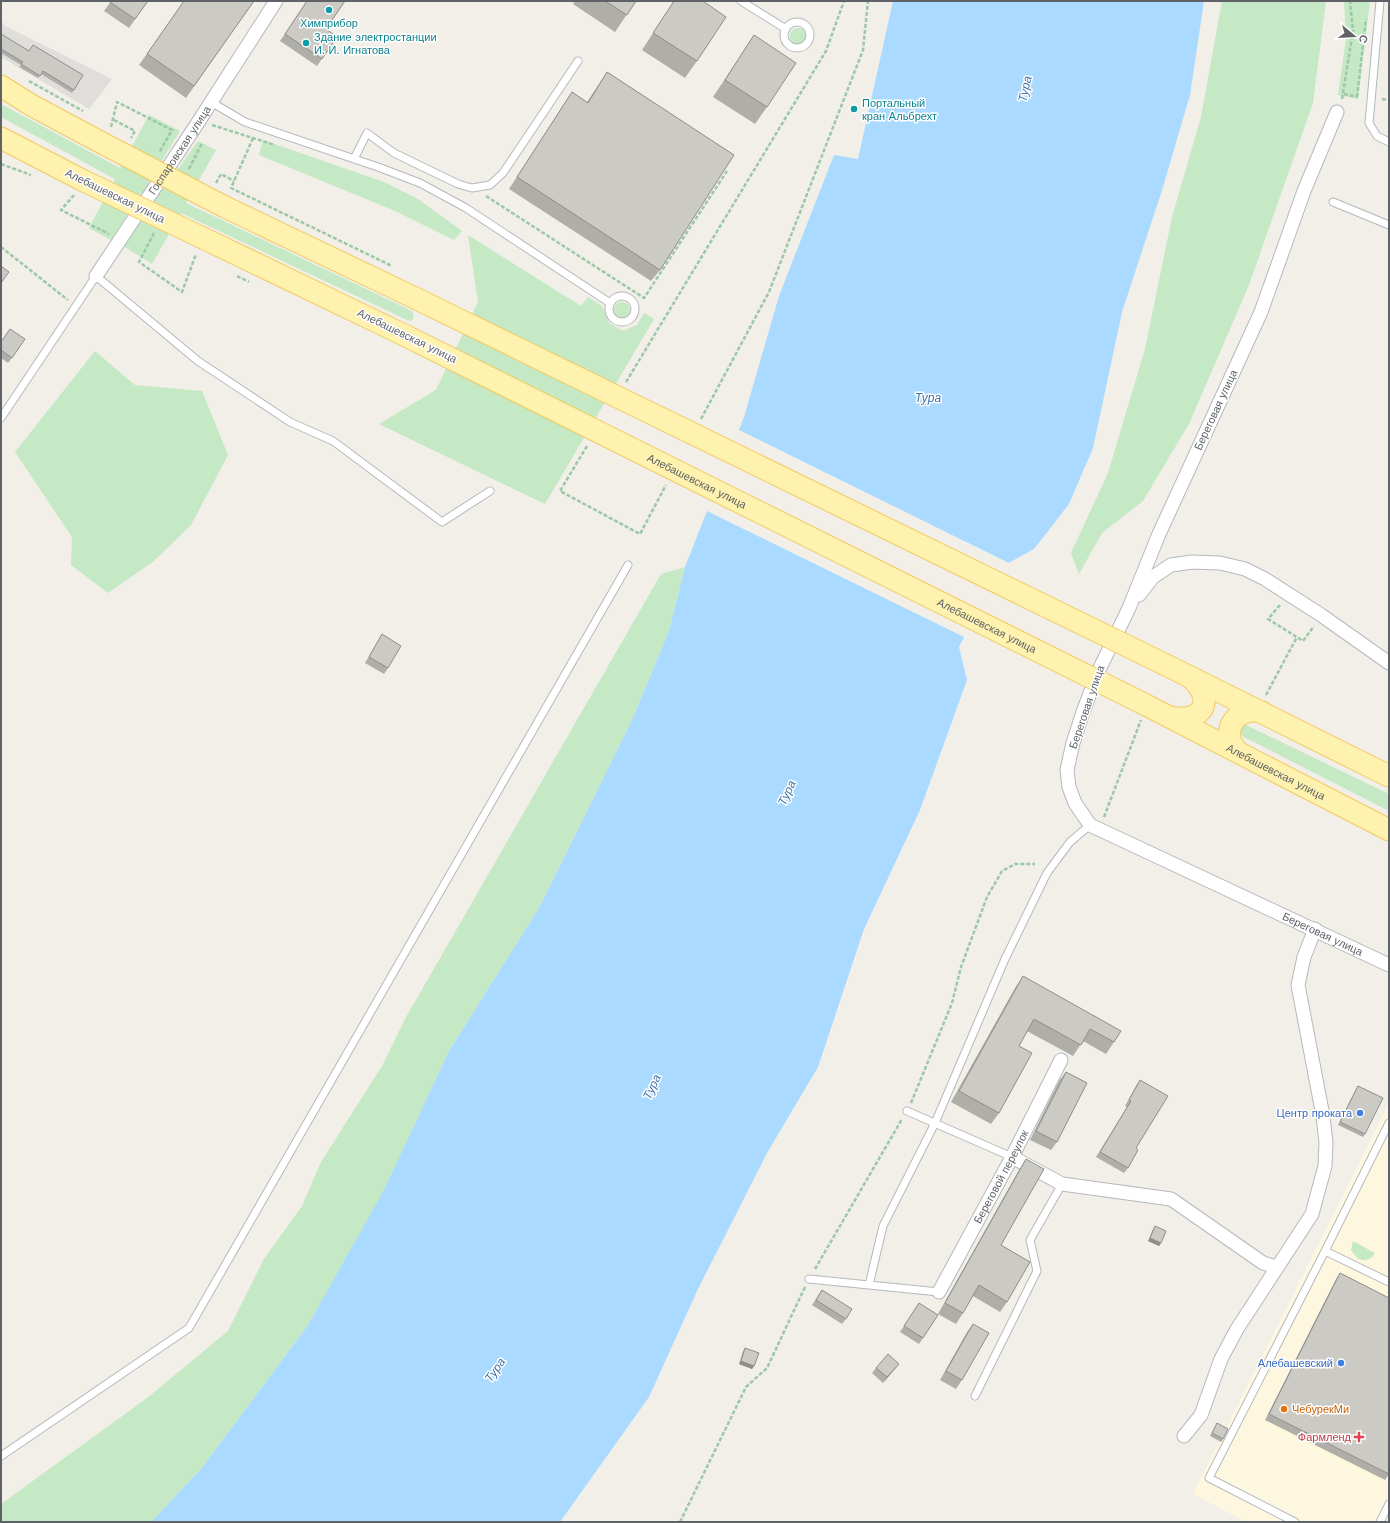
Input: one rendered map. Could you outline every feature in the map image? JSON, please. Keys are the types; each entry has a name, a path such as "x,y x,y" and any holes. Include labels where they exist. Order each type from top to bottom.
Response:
{"main road":[{"path":"1,86 31,105 104,133 225,207 415,298 1187,675 1264,704 1389,776"},
{"name":"Алебашевская улица","path":"1,138 80,186 200,246 398,332 1144,712 1170,717 1389,830"},
{"path":"1170,717 1191,717 1201,709 1204,702 1202,689 1187,675"},
{"path":"1236,751 1232,746 1230,728 1236,718 1243,712 1253,710 1264,704"}],"street":[{"name":"Госпаровская улица","path":"96,276 276,1"},
{"name":"Береговая улица","path":"1337,112 1304,191 1261,312 1159,534 1129,608 1098,672 1072,743 1067,770 1069,787 1075,803 1090,826 1315,929 1389,965"},
{"path":"1129,608 1153,577 1171,565 1192,562 1220,563 1245,569 1288,594 1321,615 1389,663"},
{"path":"1184,1436 1201,1415 1221,1359 1237,1329 1276,1267 1312,1214 1325,1166 1326,1142 1323,1116 1298,985 1304,957 1315,929"},
{"name":"Береговой переулок","path":"939,1292 1012,1157 1061,1060"},
{"path":"1012,1157 1062,1184 1171,1199 1263,1263 1276,1267"}],"lane":[{"path":"741,1 786,29"},
{"path":"1380,1 1368,124 1377,136 1389,142"},
{"path":"354,158 368,132 394,153 458,184 472,188 490,185 504,173 578,61"},
{"path":"211,102 245,122 354,158 420,183 466,208 610,302"},
{"path":"1333,202 1389,225"},
{"path":"96,276 198,361 290,422 333,441 442,522 490,491"},
{"name":"Госпаровская улица","path":"1,418 96,276"},
{"path":"1,1456 189,1328 628,565"},
{"path":"869,1285 883,1226 935,1123 989,994 1047,873 1070,842 1090,826"},
{"path":"907,1111 1012,1157"},
{"path":"1296,1522 1209,1478 1389,1123"},
{"path":"975,1396 1037,1270 1030,1240 1062,1184"},
{"path":"1325,1250 1389,1282"},
{"path":"809,1279 939,1292"},
{"path":"1380,1522 1389,1504"}],"path":[{"path":"626,383 826,51 844,1"},
{"path":"699,424 769,292 863,50 868,1"},
{"path":"1337,112 1344,94 1353,31 1350,1"},
{"path":"1357,96 1366,16"},
{"path":"26,79 86,112"},
{"path":"104,133 112,127 117,102"},
{"path":"114,120 135,131"},
{"path":"209,131 213,124 282,147"},
{"path":"187,172 205,138"},
{"path":"253,138 231,188 397,268"},
{"path":"483,194 644,298 727,171"},
{"path":"221,174 234,181"},
{"path":"61,210 80,186"},
{"path":"157,227 139,262 182,292 200,246"},
{"path":"1,247 76,306"},
{"path":"589,444 560,491 640,534 669,479"},
{"path":"1288,594 1268,619 1303,641 1321,615"},
{"path":"1264,704 1297,637"},
{"path":"1104,817 1144,712"},
{"path":"680,1522 746,1388 767,1368 809,1279 907,1111 952,1003 961,967 987,897 1002,872 1015,864 1035,864"}],"shaded area":[{"path":"1,20 5,26 112,79 89,109 1,57"},
{"path":"1389,1103 1389,1522 1247,1522 1193,1494"}],"green space":[{"path":"1222,1 1326,1 1313,103 1249,285 1189,424 1143,501 1102,533 1079,574 1071,553 1108,473 1145,349 1172,217 1201,117"},
{"path":"1344,1 1370,1 1358,99 1338,95 1346,38"},
{"path":"798,28 804,30 806,36 804,42 798,44 792,42 790,36 792,30"},
{"path":"1,104 120,168 149,115 180,131 148,183 163,190 198,141 216,150 186,203 412,311 414,318 411,321 407,320 181,213 152,264 123,246 156,200 141,193 111,240 89,228 115,179 1,117"},
{"path":"263,140 384,182 418,199 462,231 454,240 395,211 259,155"},
{"path":"468,235 581,306 588,297 602,306 609,323 623,331 637,325 644,313 654,319 545,504 379,424 436,390 478,302"},
{"path":"622,302 628,304 630,310 628,316 622,318 616,316 614,310 616,304"},
{"path":"95,351 135,385 202,391 228,455 191,525 154,561 108,593 71,565 72,537 15,452"},
{"path":"685,567 669,631 632,720 539,908 449,1051 384,1191 308,1325 201,1469 151,1522 1,1522 1,1504 147,1398 228,1331 264,1259 302,1206 321,1162 382,1066 405,1019 661,574"},
{"path":"1244,724 1389,794 1389,811 1242,736 1240,727"},
{"path":"1353,1241 1375,1253 1368,1260 1357,1258 1351,1250"}],"water":[{"name":"Тура","path":"893,1 1204,1 1190,95 1163,187 1122,312 1093,448 1069,504 1034,549 1001,567 959,647 967,680 920,810 864,929 818,1067 767,1153 698,1289 649,1397 560,1522 151,1522 201,1469 308,1325 384,1190 449,1051 539,908 632,720 669,631 685,567 744,417 779,296 834,155 858,159"}],"pier":[{"path":"737,429 1011,564 1003,568 966,638 705,510"}],"building":[{"path":"148,1 135,19 110,2"},
{"path":"184,1 254,1 194,86 147,54"},
{"path":"307,1 345,1 326,29 337,37 322,59 285,34"},
{"path":"605,1 636,1 627,15"},
{"path":"674,1 703,1 726,17 697,61 653,33"},
{"path":"1,34 29,51 33,45 83,75 74,90 43,71 40,76 21,64 23,62 1,49"},
{"path":"754,35 796,63 767,107 725,80"},
{"path":"607,72 734,155 660,270 517,177 572,92 588,103"},
{"path":"1,266 9,272 1,283"},
{"path":"10,329 25,339 12,358 1,350 1,342"},
{"path":"382,634 401,646 388,668 369,657"},
{"path":"1023,976 1121,1031 1114,1042 1090,1029 1081,1045 1034,1019 1019,1046 1032,1053 999,1113 959,1091"},
{"path":"1066,1072 1087,1083 1057,1142 1036,1131"},
{"path":"1140,1080 1168,1096 1136,1148 1138,1150 1128,1168 1100,1152 1131,1101 1129,1100"},
{"path":"1358,1086 1383,1098 1365,1134 1340,1122"},
{"path":"1026,1159 1044,1169 1001,1245 1030,1262 1007,1302 979,1285 963,1313 945,1303"},
{"path":"1155,1226 1166,1231 1161,1243 1150,1238"},
{"name":"Алебашевский","path":"1340,1273 1389,1298 1389,1474 1269,1414"},
{"path":"822,1290 852,1309 846,1319 816,1300"},
{"path":"919,1303 938,1315 923,1338 904,1326"},
{"path":"973,1324 989,1333 962,1380 946,1371"},
{"path":"745,1348 759,1353 754,1366 741,1361"},
{"path":"888,1354 899,1364 887,1377 876,1368"},
{"path":"1217,1423 1228,1429 1223,1439 1212,1433"}],"place":[{"name":"Химприбор","path":"329,10"},
{"name":"Здание электростанции И. И. Игнатова","path":"306,43"},
{"name":"Портальный кран Альбрехт","path":"854,109"},
{"name":"Центр проката","path":"1360,1113"},
{"name":"Алебашевский","path":"1341,1363"},
{"name":"ЧебурекМи","path":"1284,1409"},
{"name":"Фармленд","path":"1359,1437"}]}
